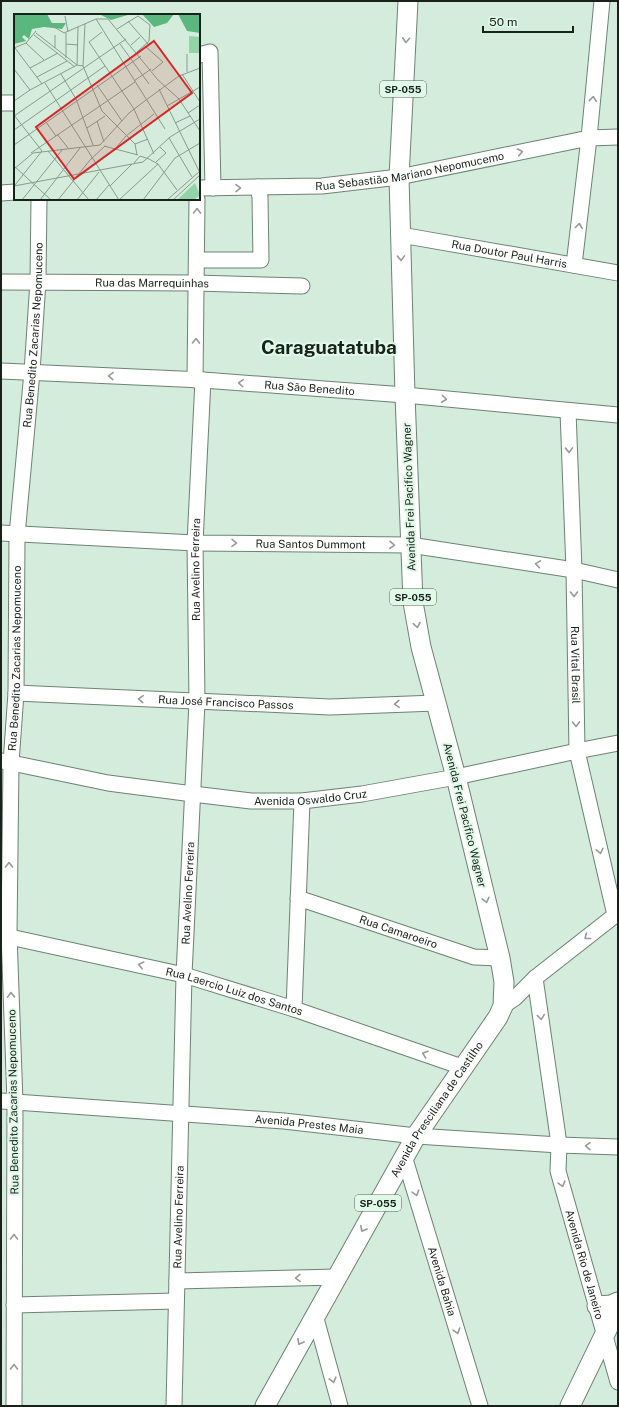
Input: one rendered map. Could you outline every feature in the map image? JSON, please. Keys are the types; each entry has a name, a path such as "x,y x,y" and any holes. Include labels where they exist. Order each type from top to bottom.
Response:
{"main road":[{"name":"Avenida Frei Pacifico Wagner","path":"408,1 399,177 413,602 421,646 456,777 500,958 504,982 503,1006"},
{"name":"Avenida Presciliana de Castilho","path":"265,1406 404,1156 462,1067 498,1017 503,1006"},
{"path":"597,1306 611,1305 618,1302"},
{"path":"570,1406 618,1307"}],"street":[{"path":"574,264 589,138 602,1"},
{"path":"204,53 206,188"},
{"path":"1,103 14,103"},
{"name":"Rua Sebastião Mariano Nepomucemo","path":"206,188 322,186 399,177 589,138 618,137"},
{"path":"205,260 261,260 260,197 258,187"},
{"path":"1,193 14,192"},
{"name":"Rua Benedito Zacarias Nepomuceno","path":"14,1406 14,1305 5,935 6,762 16,693 17,535 32,372 38,281 39,200"},
{"name":"Rua Avelino Ferreira","path":"174,1406 184,975 197,702 195,543 199,380 196,283 197,200"},
{"name":"Rua Doutor Paul Harris","path":"401,235 574,264 618,273"},
{"name":"Rua das Marrequinhas","path":"1,282 196,283 302,286"},
{"name":"Rua São Benedito","path":"1,371 199,380 405,395 618,415"},
{"name":"Rua Vital Brasil","path":"568,411 574,570 577,751 616,914"},
{"name":"Rua Santos Dummont","path":"1,534 195,543 410,545 574,570 618,580"},
{"name":"Rua José Francisco Passos","path":"16,693 330,707 436,703"},
{"name":"Avenida Oswaldo Cruz","path":"6,762 108,783 251,801 302,801 362,794 456,777 618,743"},
{"path":"294,1009 302,801"},
{"name":"Rua Camaroeiro","path":"298,898 474,957 500,958"},
{"name":"Avenida Presciliana de Castilho","path":"503,1006 515,998 535,978 616,914"},
{"name":"Rua Laercio Luiz dos Santos","path":"5,935 184,975 294,1009 462,1067"},
{"name":"Avenida Rio de Janeiro","path":"535,978 559,1145 558,1172 618,1382"},
{"name":"Avenida Prestes Maia","path":"8,1102 284,1121 416,1136 618,1148"},
{"name":"Avenida Bahia","path":"404,1156 480,1406"},
{"path":"177,1280 337,1277"},
{"path":"14,1305 176,1301"},
{"path":"315,1315 340,1406"}],"district":[{"name":"Caraguatatuba","path":"329,347"}]}
